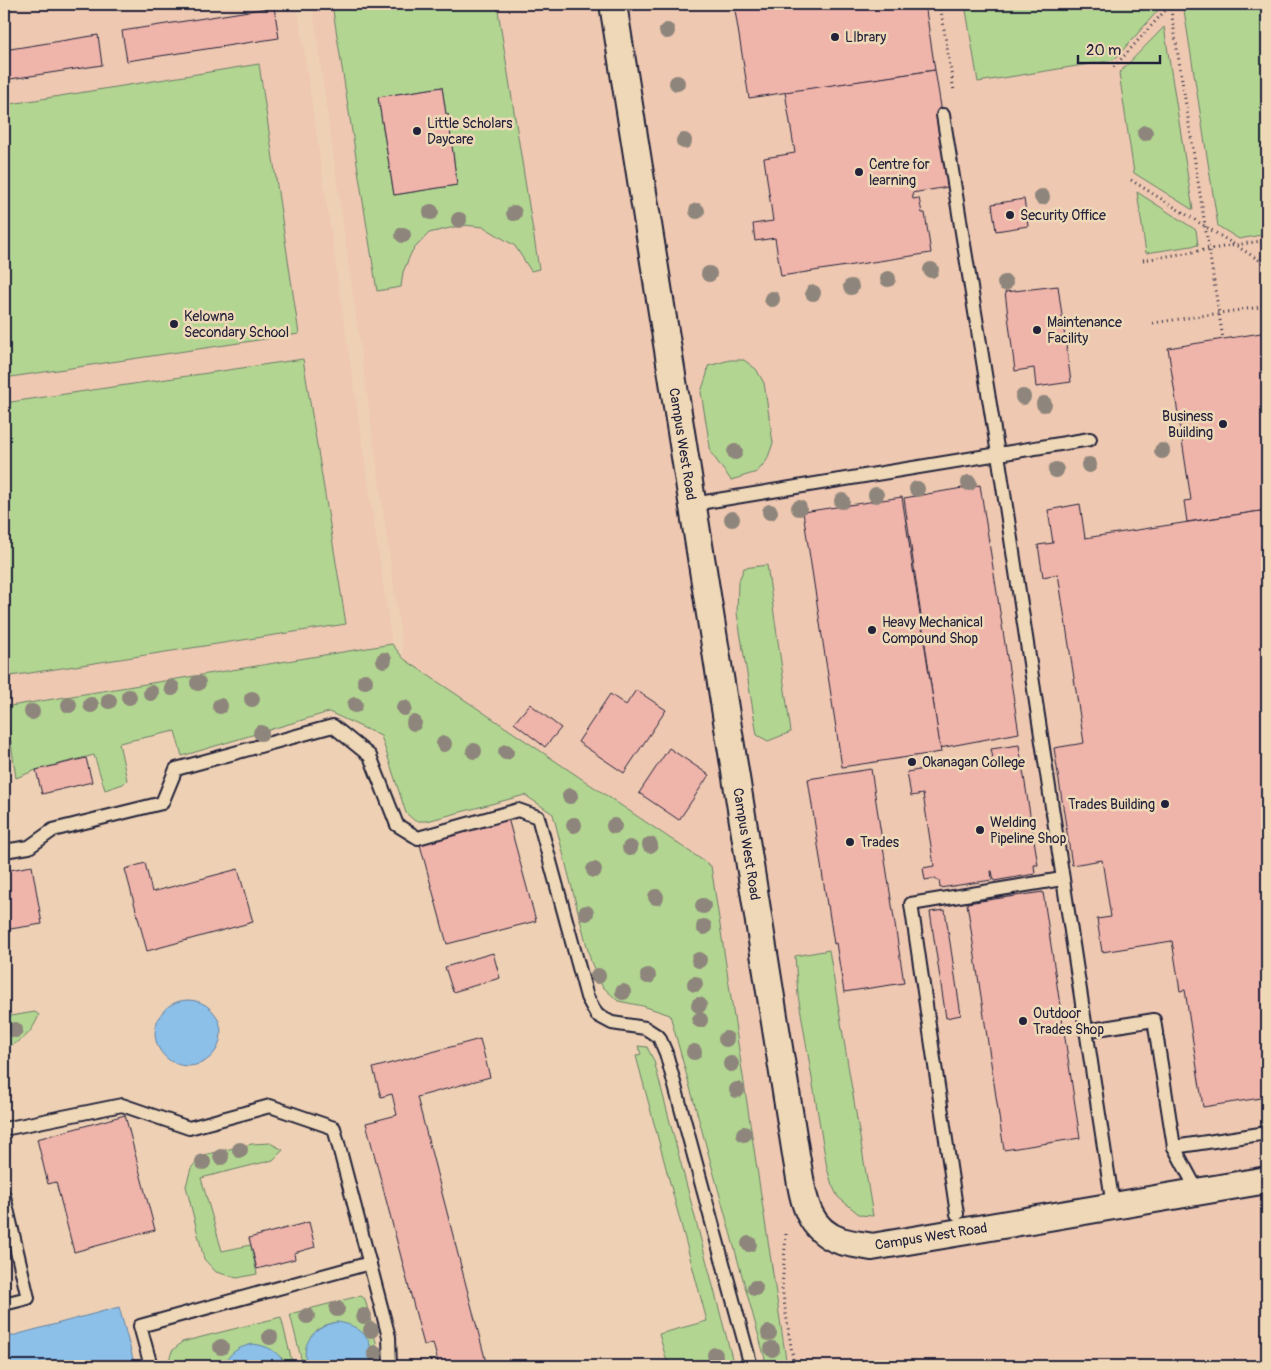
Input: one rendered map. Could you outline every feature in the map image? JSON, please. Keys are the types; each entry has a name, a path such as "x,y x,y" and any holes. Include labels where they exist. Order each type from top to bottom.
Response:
{"street":[{"name":"Campus West Road","path":"613,4 797,1161 805,1201 813,1221 821,1230 840,1240 872,1247 1267,1180"}],"lane":[{"path":"944,115 1113,1206"},
{"path":"693,504 1090,439"},
{"path":"4,851 29,847 53,830 162,804 176,769 333,726 370,756 397,825 418,838 518,810 538,817 587,997 593,1009 597,1015 612,1023 645,1028 658,1037 666,1053 752,1366"},
{"path":"957,1214 911,904 1062,879"},
{"path":"1085,1031 1154,1020 1174,1148 1198,1192"},
{"path":"4,1129 122,1105 189,1128 270,1106 334,1128 389,1337 390,1366"},
{"path":"1174,1148 1267,1133"},
{"path":"4,1196 28,1298 4,1304"},
{"path":"151,1366 140,1326 370,1264"}],"path":[{"path":"940,4 954,91"},
{"path":"1114,67 1171,4"},
{"path":"1171,4 1223,339"},
{"path":"1131,180 1267,265"},
{"path":"1143,260 1267,240"},
{"path":"1153,323 1267,306"},
{"path":"786,1234 782,1288 794,1366"}],"shaded area":[{"name":"Kelowna Secondary School","path":"4,4 297,4 392,644 4,707"},
{"name":"Okanagan College","path":"312,4 1267,4 1267,1366 787,1366 711,866 404,659"}],"green space":[{"path":"332,4 497,4 539,269 531,271 515,246 484,227 463,225 429,233 412,251 403,272 401,287 377,291","holes":["442,87 446,114 448,114 457,185 394,195 378,97"]},
{"path":"965,4 1161,4 1161,7 1114,60 978,82"},
{"path":"1183,4 1267,4 1267,234 1239,239 1218,226"},
{"path":"1164,27 1193,210 1134,173 1119,73"},
{"path":"259,64 299,334 4,378 4,105"},
{"path":"1137,192 1196,230 1198,245 1146,253"},
{"path":"303,359 346,624 4,677 4,403"},
{"path":"730,360 744,360 756,369 764,383 773,443 767,460 757,472 731,480 711,453 701,392 708,366"},
{"path":"767,565 791,732 768,741 757,735 737,613 738,583 744,568"},
{"path":"392,644 404,659 711,866 787,1366 767,1366 670,1015 643,1006 618,1001 602,986 591,962 553,814 525,795 427,821 415,821 406,813 381,736 329,712 182,756 175,731 119,743 127,780 123,784 105,790 94,755 36,770 16,778 7,715 4,715 4,707"},
{"path":"829,950 873,1216 860,1215 838,1197 832,1185 827,1168 798,995 795,956"},
{"path":"35,1012 39,1015 30,1032 22,1040 4,1047 4,1017"},
{"path":"638,1046 647,1047 654,1061 734,1366 665,1366 668,1365 659,1334 707,1321 636,1056 641,1054"},
{"path":"270,1143 283,1150 273,1160 201,1178 222,1251 251,1245 257,1274 237,1278 216,1272 204,1259 186,1186 191,1168 203,1155 252,1144"},
{"path":"361,1296 365,1299 377,1346 375,1366 370,1366 372,1357 337,1322 317,1330 305,1360 307,1366 303,1366 290,1314"},
{"path":"281,1317 293,1366 286,1366 282,1358 226,1360 224,1366 167,1366 172,1351 182,1342"}],"water":[{"path":"188,1000 201,1003 211,1010 218,1020 221,1033 218,1046 211,1056 201,1063 188,1066 175,1063 165,1056 158,1046 155,1033 158,1020 165,1010 175,1003"},
{"path":"119,1307 135,1366 9,1366 4,1338"},
{"path":"337,1322 354,1327 365,1336 371,1349 370,1366 307,1366 305,1357 307,1343 311,1337 322,1328"},
{"path":"253,1344 273,1350 286,1366 224,1366 235,1351"}],"building":[{"name":"LIbrary","path":"734,4 925,4 935,70 749,98"},
{"path":"274,7 279,38 127,61 122,31"},
{"path":"98,35 102,65 4,80 4,50"},
{"name":"Centre for learning","path":"935,70 954,186 912,193 913,199 919,198 922,213 925,213 931,253 781,276 775,238 755,241 753,224 773,221 764,158 795,153 785,92"},
{"name":"Little Scholars Daycare","path":"442,87 446,114 448,114 457,185 394,195 378,97"},
{"name":"Security Office","path":"1024,199 1028,226 996,231 992,204"},
{"name":"Maintenance Facility","path":"1058,286 1071,382 1036,387 1034,368 1015,371 1005,292"},
{"name":"Business Building","path":"1267,332 1267,510 1187,522 1184,501 1191,500 1168,348"},
{"path":"980,485 1019,733 940,748 904,498"},
{"name":"Heavy Mechanical Compound Shop","path":"902,497 941,752 842,767 803,512"},
{"name":"Trades Building","path":"1080,504 1085,538 1267,510 1267,1097 1203,1107 1185,990 1180,991 1172,941 1102,952 1097,919 1111,917 1102,860 1072,865 1054,748 1084,743 1058,574 1043,577 1038,545 1053,543 1048,510"},
{"path":"636,690 666,710 624,773 578,742 610,694 626,705"},
{"path":"530,704 561,728 545,747 514,723"},
{"name":"Welding Pipeline Shop","path":"1019,745 1038,865 1034,865 1035,874 994,881 991,871 992,880 940,888 939,880 936,880 936,878 925,880 923,868 934,866 923,794 911,796 907,772 993,758 991,749"},
{"path":"669,748 709,775 679,820 639,793"},
{"path":"86,758 92,782 42,794 36,770"},
{"name":"Trades","path":"871,769 904,983 844,992 836,943 834,944 827,905 808,779"},
{"path":"508,818 536,921 447,944 419,841"},
{"path":"145,863 152,892 238,869 253,922 147,951 125,869"},
{"path":"32,866 42,924 4,930 4,871"},
{"name":"Outdoor Trades Shop","path":"1043,892 1080,1138 1004,1150 967,903"},
{"path":"945,910 961,1015 946,1018 930,912"},
{"path":"493,953 500,978 453,992 445,967"},
{"path":"480,1039 490,1077 417,1097 486,1362 480,1364 481,1366 439,1366 433,1343 424,1345 366,1123 397,1115 392,1094 381,1097 373,1068"},
{"path":"125,1115 155,1230 74,1252 56,1182 48,1184 37,1139"},
{"path":"309,1222 315,1247 294,1253 295,1259 257,1269 249,1238"}],"place":[{"name":"LIbrary","path":"835,37"},
{"name":"Little Scholars Daycare","path":"417,131"},
{"name":"Centre for learning","path":"859,172"},
{"name":"Security Office","path":"1010,215"},
{"name":"Kelowna Secondary School","path":"174,324"},
{"name":"Maintenance Facility","path":"1037,330"},
{"name":"Business Building","path":"1223,424"},
{"name":"Heavy Mechanical Compound Shop","path":"872,630"},
{"name":"Okanagan College","path":"912,762"},
{"name":"Trades Building","path":"1165,804"},
{"name":"Welding Pipeline Shop","path":"980,830"},
{"name":"Trades","path":"850,842"},
{"name":"Outdoor Trades Shop","path":"1023,1021"}]}
